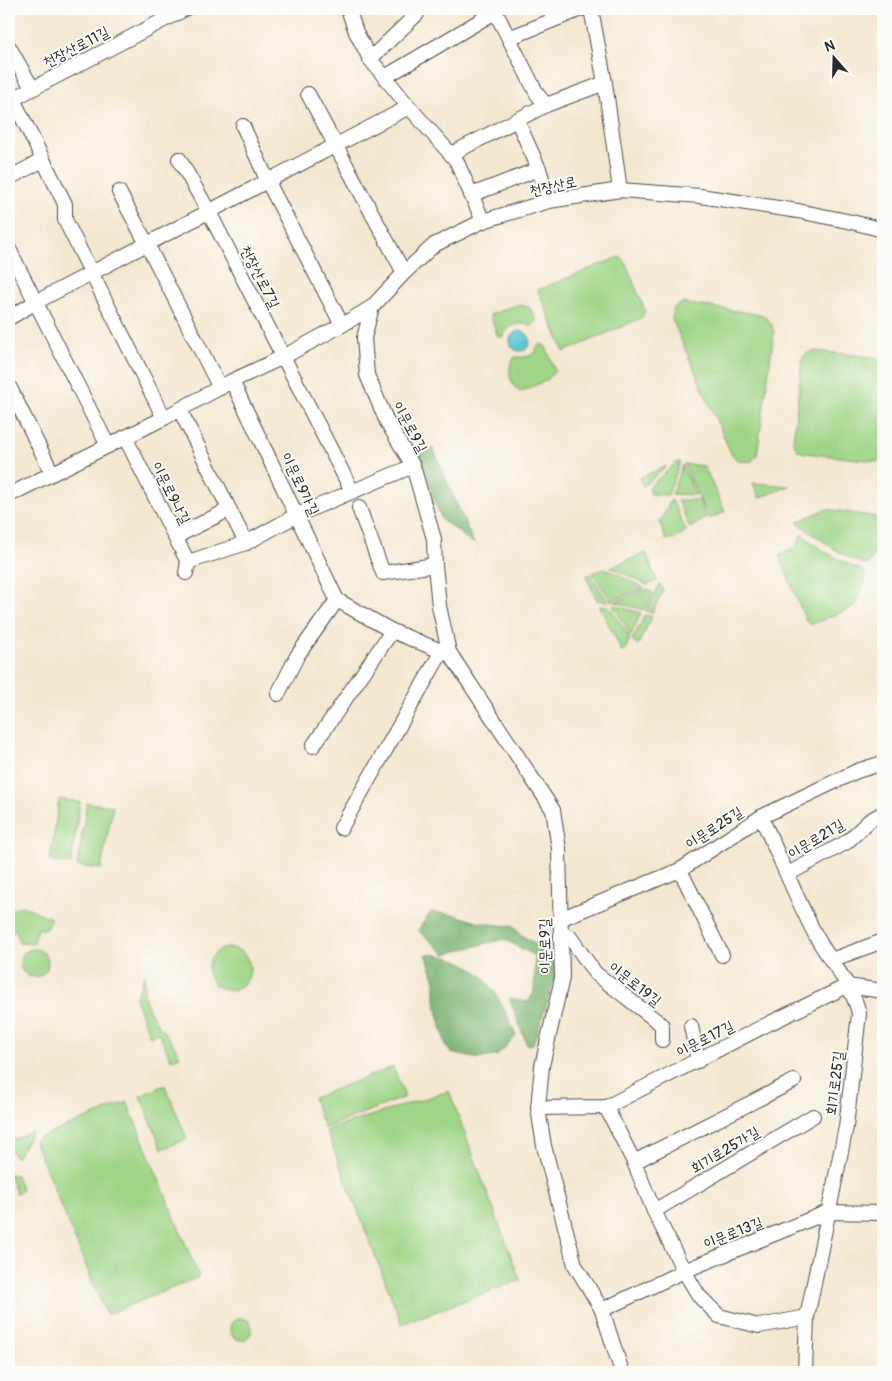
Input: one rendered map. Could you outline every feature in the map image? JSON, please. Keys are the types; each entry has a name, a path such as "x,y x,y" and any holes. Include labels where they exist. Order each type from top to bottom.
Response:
{"street":[{"name":"천장산로11길","path":"11,100 185,9"},
{"path":"9,495 180,410 226,384 283,357 342,325 372,307 434,245 482,222 456,160 370,59 356,32 348,9"},
{"path":"508,38 581,9"},
{"path":"591,9 605,83 620,190"},
{"path":"385,76 495,10 537,94 546,105"},
{"path":"370,59 417,14"},
{"path":"9,47 32,88"},
{"path":"451,154 546,105 605,83"},
{"path":"308,94 404,273"},
{"path":"11,100 65,204 65,220 164,418"},
{"path":"9,318 36,302 409,107"},
{"path":"517,120 539,169 550,202"},
{"path":"242,126 268,182 342,325"},
{"name":"천장산로7길","path":"180,159 283,357"},
{"path":"9,178 42,160"},
{"path":"471,195 539,169"},
{"name":"천장산로","path":"482,222 550,202 620,190 700,196 798,211 883,230"},
{"path":"119,192 226,384"},
{"path":"9,249 108,446"},
{"name":"이문로9길","path":"372,307 364,338 367,375 387,422 413,466 434,539 439,606 447,653 553,810 558,849 562,978 542,1066 538,1108 544,1146 575,1265 602,1310 622,1372"},
{"path":"283,357 352,491"},
{"name":"이문로9가길","path":"226,384 297,515 337,600"},
{"path":"9,386 52,473"},
{"path":"180,410 246,543"},
{"name":"이문로9나길","path":"125,437 175,537 228,510"},
{"path":"175,537 187,567 246,543 297,515 413,466"},
{"path":"359,508 383,573 435,565"},
{"path":"278,694 297,656 337,600 392,631 447,653 341,828"},
{"path":"313,746 392,631"},
{"name":"이문로25길","path":"560,926 680,870 762,817 857,770 883,763"},
{"name":"이문로21길","path":"788,874 847,842 869,821 883,814"},
{"name":"회기로25길","path":"762,817 817,937 847,986 858,1009 858,1025 846,1127 807,1317 805,1372"},
{"path":"680,870 722,955"},
{"name":"이문로19길","path":"560,926 595,973 662,1025 662,1040"},
{"path":"831,960 883,941"},
{"path":"847,986 883,991"},
{"name":"이문로17길","path":"538,1108 606,1107 847,986"},
{"path":"691,1026 698,1061"},
{"name":"회기로25가길","path":"634,1162 794,1081"},
{"path":"606,1107 634,1162 654,1211 684,1271 699,1296 719,1316 759,1326 807,1317"},
{"name":"회기로25가길","path":"654,1211 813,1116"},
{"name":"이문로13길","path":"602,1310 684,1271 828,1212 883,1213"}],"green space":[{"path":"619,257 625,261 645,311 643,316 564,352 538,290"},
{"path":"682,303 763,315 771,323 774,333 757,455 752,461 745,462 739,460 730,451 672,319 674,308"},
{"path":"521,305 530,308 536,319 533,326 515,325 508,329 502,337 498,337 490,315"},
{"path":"542,344 546,347 555,371 547,380 520,392 511,380 510,366 512,361 515,357 531,355"},
{"path":"814,351 883,358 883,462 805,453 798,450 793,442 802,359 806,354"},
{"path":"433,448 474,544 441,519 420,454"},
{"path":"677,462 680,462 668,495 651,494 649,487"},
{"path":"684,464 704,466 725,512 709,519"},
{"path":"682,465 696,495 672,494"},
{"path":"667,466 643,486 639,478"},
{"path":"753,483 790,486 759,498"},
{"path":"672,500 686,531 673,540 671,538 666,540 660,523"},
{"path":"677,500 699,500 706,518 690,528"},
{"path":"826,509 883,518 883,539 868,565 841,553 797,522"},
{"path":"801,534 825,552 864,572 866,578 857,604 854,607 810,625 806,621 779,555 794,548 799,542"},
{"path":"646,553 657,581 647,585 611,567"},
{"path":"605,568 644,588 611,601 592,573"},
{"path":"590,574 608,602 597,600 586,576"},
{"path":"660,584 663,591 652,613 646,611"},
{"path":"647,589 653,593 644,610 615,602"},
{"path":"613,605 641,613 631,635"},
{"path":"600,606 609,606 630,637 625,651 622,652"},
{"path":"645,615 652,617 638,645 632,640"},
{"path":"59,799 80,802 71,864 50,861"},
{"path":"87,803 113,806 101,869 77,866"},
{"path":"23,906 51,918 46,929 38,929 33,944 19,943 16,929 9,934 9,911"},
{"path":"431,912 456,915 476,922 515,927 523,936 552,954 556,976 533,1044 527,1045 509,998 528,1002 534,992 535,956 504,939 445,954 418,930"},
{"path":"229,948 244,954 250,969 244,984 229,990 214,984 208,969 214,954"},
{"path":"34,949 44,953 48,963 44,973 34,977 24,973 20,963 24,953"},
{"path":"426,954 445,956 474,969 494,991 516,1036 498,1055 479,1059 451,1053 446,1046 435,1001 435,981"},
{"path":"145,973 144,989 148,1008 180,1056 171,1060 159,1033 150,1036 135,999"},
{"path":"393,1067 405,1097 324,1128 313,1098"},
{"path":"165,1085 187,1139 162,1149 140,1096"},
{"path":"449,1091 520,1280 402,1324 326,1130"},
{"path":"127,1102 199,1277 106,1315 34,1140"},
{"path":"33,1131 16,1158 9,1147 9,1140"},
{"path":"9,1174 16,1175 22,1190 16,1193"},
{"path":"241,1318 249,1321 252,1329 249,1337 241,1340 233,1337 230,1329 233,1321"}],"water":[{"path":"520,331 527,334 530,341 527,348 520,351 513,348 510,341 513,334"}]}
